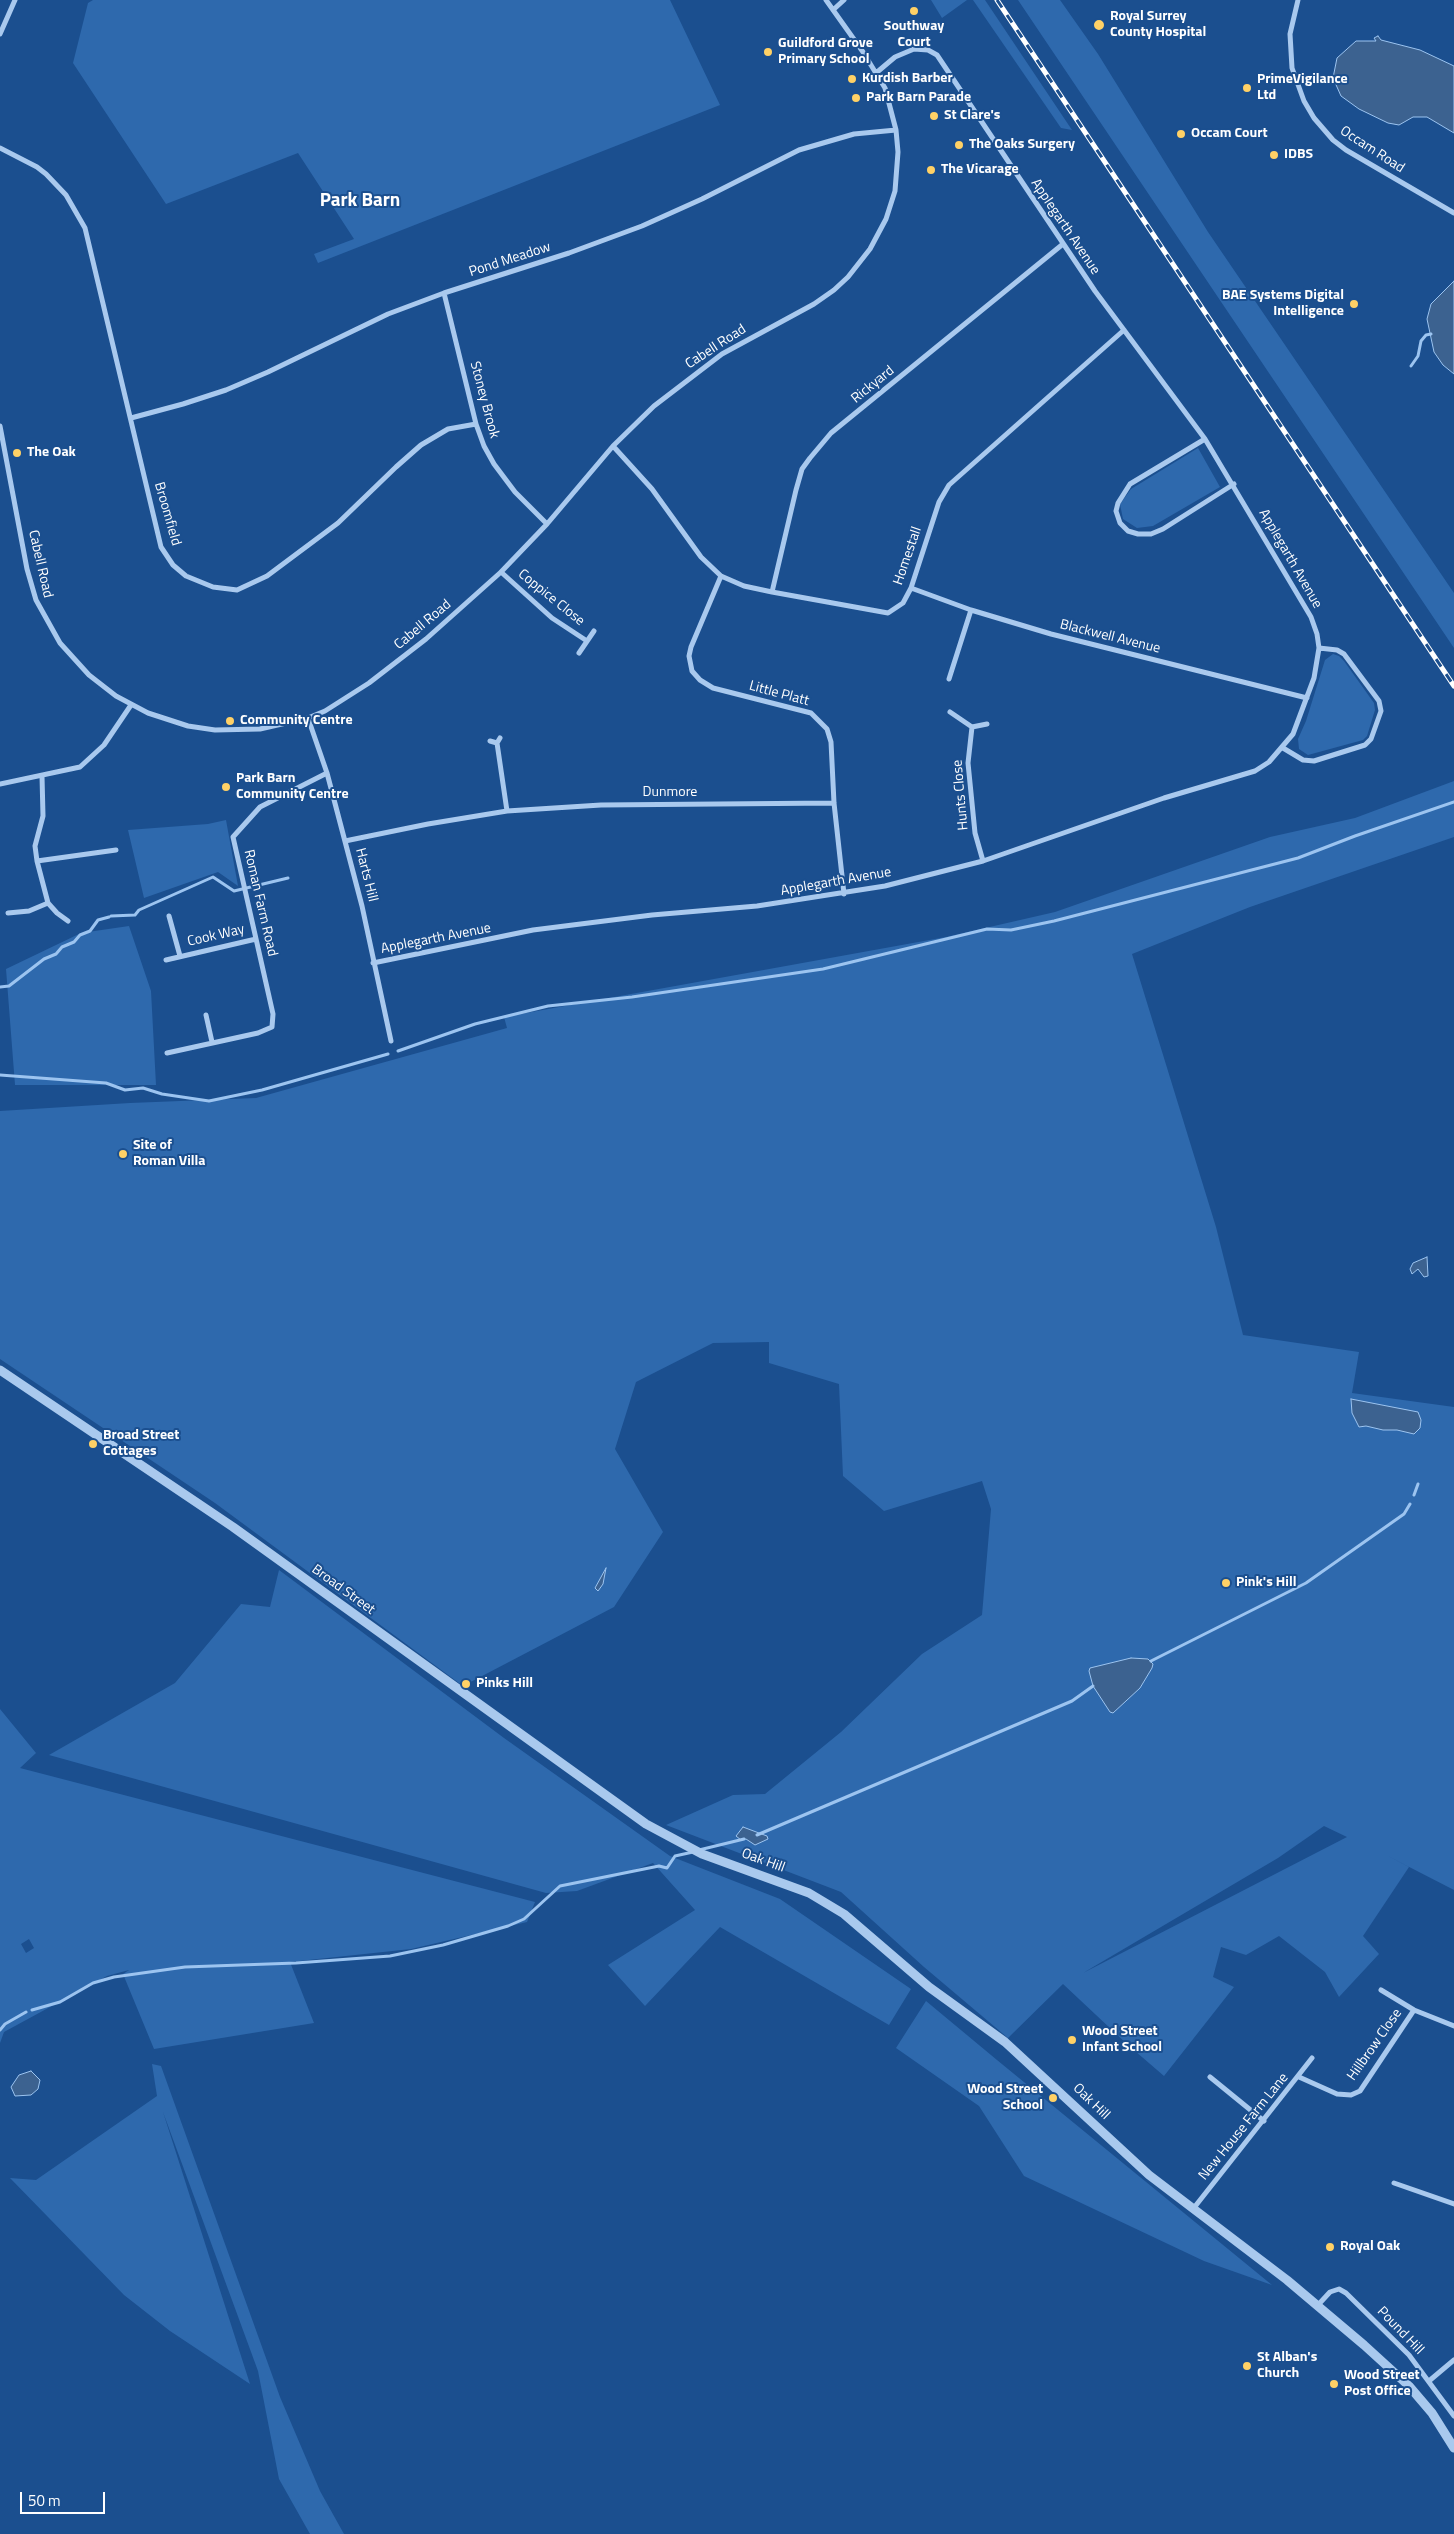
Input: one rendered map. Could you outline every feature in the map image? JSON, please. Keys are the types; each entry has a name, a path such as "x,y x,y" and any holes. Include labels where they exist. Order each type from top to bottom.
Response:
{"street":[{"path":"0,34 15,0"},
{"name":"Cabell Road","path":"0,426 27,569 39,608 60,643 77,663 102,686 131,705 166,720 215,730 260,729 308,718 342,701 384,672 426,639 501,572 547,524 612,446 654,406 700,369 744,340 814,304 834,290 848,277 870,250 886,219 895,191 898,159 896,130 885,88 826,0"},
{"path":"833,10 844,0"},
{"name":"Occam Road","path":"1298,0 1290,34 1292,68 1304,101 1314,118 1333,140 1346,150 1454,213"},
{"name":"Applegarth Avenue","path":"373,963 456,948 533,930 844,894 983,861 1164,798 1255,771 1269,762 1283,748 1293,734 1314,678 1319,648 1311,617 1234,484 1205,439 1062,244 933,52 918,48 914,49 896,57 876,72"},
{"name":"Pond Meadow","path":"131,418 184,404 226,390 268,372 388,314 444,293 560,256 642,226 799,150 854,134 896,130"},
{"name":"Broomfield","path":"0,148 30,163 46,174 66,195 76,210 90,246 161,547 173,565 186,576 213,588 237,590 267,576 338,523 396,467 421,446 448,429 476,424"},
{"name":"Rickyard","path":"772,592 796,490 802,470 810,458 831,433 1062,244"},
{"name":"Stoney Brook","path":"444,293 476,424 494,464 515,492 547,524"},
{"name":"Homestall","path":"612,446 652,489 701,557 721,576 744,586 888,613 903,603 911,588 939,502 949,485 1124,330"},
{"path":"1205,439 1130,484 1118,503 1116,511 1120,523 1128,531 1138,534 1151,534 1163,529 1234,484"},
{"name":"Coppice Close","path":"501,572 552,618 587,641"},
{"name":"Little Platt","path":"721,576 691,647 689,656 692,670 700,680 714,688 811,713 826,729 831,742 834,803 844,894"},
{"name":"Blackwell Avenue","path":"911,588 970,610 1051,634 1307,698"},
{"path":"949,678 970,610"},
{"name":"Coppice Close","path":"579,653 594,630"},
{"path":"1283,748 1303,760 1314,761 1365,745 1371,739 1381,711 1379,701 1344,654 1337,650 1319,648"},
{"path":"0,784 80,767 104,745 131,705"},
{"path":"950,712 972,726 987,724"},
{"name":"Harts Hill","path":"308,718 328,773 346,841 391,1041"},
{"name":"Hunts Close","path":"972,726 968,763 975,832 983,861"},
{"path":"500,738 497,743 507,811"},
{"path":"490,741 497,743"},
{"name":"Roman Farm Road","path":"167,1053 258,1033 272,1027 273,1014 233,837 260,807 328,773"},
{"path":"42,776 43,816 36,846 37,861 48,903 56,913 68,921"},
{"name":"Dunmore","path":"346,841 428,824 507,811 601,805 834,803"},
{"path":"37,861 116,850"},
{"path":"8,913 30,911 48,903"},
{"name":"Cook Way","path":"169,916 180,956"},
{"name":"Cook Way","path":"166,960 256,938"},
{"path":"206,1016 212,1042"},
{"name":"Broad Street","path":"0,1370 233,1527 477,1704 646,1824 666,1836"},
{"name":"Oak Hill","path":"666,1836 702,1854 809,1893 844,1914 929,1986 1005,2042 1114,2143 1192,2209 1318,2305 1406,2382 1436,2418 1454,2448"},
{"name":"Hillbrow Close","path":"1381,1990 1414,2010 1454,2026"},
{"name":"Hillbrow Close","path":"1299,2077 1337,2094 1351,2095 1360,2090 1414,2010"},
{"name":"New House Farm Lane","path":"1192,2209 1299,2077 1312,2058"},
{"path":"1210,2077 1264,2121"},
{"path":"1394,2183 1454,2204"},
{"name":"Pound Hill","path":"1318,2305 1330,2292 1339,2289 1346,2293 1403,2349 1430,2381 1454,2416"},
{"path":"1430,2381 1454,2360"}],"shaded area":[{"path":"93,0 670,0 720,105 318,263 314,254 354,239 298,153 166,204 73,63 88,3"},
{"path":"931,0 967,0 942,18"},
{"path":"973,0 985,0 1072,130 1061,128"},
{"path":"1018,0 1060,0 1098,54 1208,232 1454,593 1454,648"},
{"path":"1378,36 1381,40 1420,50 1454,66 1454,133 1427,117 1413,117 1399,125 1388,123 1359,109 1341,96 1333,78 1337,58 1356,41 1376,41 1374,38"},
{"path":"1454,281 1454,374 1443,365 1434,352 1427,319 1431,304"},
{"path":"1198,448 1220,487 1153,526 1137,528 1123,519 1120,504 1131,489"},
{"path":"1333,654 1339,656 1344,661 1374,703 1375,710 1367,736 1363,740 1308,755 1299,749 1298,739 1306,721 1325,660"},
{"path":"1454,781 1454,837 1250,907 1132,954 1216,1227 1243,1335 1359,1352 1352,1393 1454,1407 1454,1890 1382,1853 1409,1867 1363,1936 1379,1954 1339,1997 1325,1972 1279,1936 1246,1955 1221,1947 1213,1977 1234,1987 1164,2076 1063,1984 1008,2038 924,1967 841,1892 666,1825 733,1795 765,1794 841,1732 922,1654 982,1615 991,1509 982,1481 884,1511 843,1476 839,1384 769,1363 769,1342 713,1343 636,1382 615,1449 663,1532 614,1607 463,1686 215,1503 0,1359 0,1111 256,1098 507,1028 504,1017 946,937 1055,912 1270,837 1355,818","holes":["1324,1826 1347,1837 1083,1973 1278,1858"]},
{"path":"226,820 238,886 218,872 144,898 128,830 208,824"},
{"path":"129,926 151,991 156,1085 15,1085 6,969 81,933"},
{"path":"1427,1257 1428,1276 1424,1277 1418,1269 1412,1274 1410,1269 1413,1263"},
{"path":"1351,1399 1418,1412 1421,1420 1420,1428 1414,1434 1366,1426 1359,1427 1352,1413"},
{"path":"606,1568 603,1584 598,1591 595,1588"},
{"path":"279,1570 504,1738 670,1856 780,1899 911,1989 889,2025 720,1927 645,2006 608,1965 695,1910 653,1863 577,1891 546,1893 49,1755 175,1683 241,1604 270,1607"},
{"path":"1131,1658 1148,1659 1153,1664 1152,1668 1140,1688 1113,1713 1110,1712 1093,1686 1090,1668"},
{"path":"0,1709 36,1753 20,1768 535,1902 527,1922 411,1949 290,1962 314,2023 154,2049 123,1974 129,1970 107,1976 4,2032 0,2043","holes":["29,1939 34,1948 26,1953 21,1944"]},
{"path":"743,1827 767,1836 768,1839 755,1845 746,1839 741,1840 736,1836"},
{"path":"926,2001 1272,2285 1204,2261 1024,2176 979,2106 896,2048"},
{"path":"152,2064 161,2066 280,2397 320,2491 344,2534 310,2534 279,2479 258,2371 163,2112 250,2384 170,2331 124,2295 10,2178 36,2180 157,2096"},
{"path":"31,2071 40,2080 38,2089 31,2095 15,2096 11,2087 19,2075"}],"waterway":[{"path":"1411,366 1418,356 1421,341 1426,335 1431,334"},
{"path":"398,1051 475,1024 548,1006 632,997 823,969 987,929 1011,930 1054,921 1298,858 1454,802"},
{"path":"111,916 135,915 139,910 213,877 234,891 288,878"},
{"path":"0,987 9,986 44,959 56,954 62,947 74,942 80,935 90,931 98,920 109,917"},
{"path":"0,1075 106,1083 125,1090 143,1088 162,1094 209,1101 262,1090 388,1054"},
{"path":"1414,1495 1418,1484"},
{"path":"1151,1661 1306,1583 1404,1514 1410,1504"},
{"path":"757,1835 1072,1701 1093,1686"},
{"path":"699,1850 744,1839"},
{"path":"32,2010 60,2002 93,1983 114,1977 185,1967 296,1963 390,1956 443,1945 508,1926 524,1919 560,1886 659,1866 667,1868 675,1856 693,1852"},
{"path":"0,2030 5,2024 26,2012"}],"railway":[{"path":"997,0 1454,686"}],"place":[{"name":"Southway Court","path":"914,11"},
{"name":"Royal Surrey County Hospital","path":"1099,25"},
{"name":"Guildford Grove Primary School","path":"768,52"},
{"name":"Kurdish Barber","path":"852,79"},
{"name":"PrimeVigilance Ltd","path":"1247,88"},
{"name":"Park Barn Parade","path":"856,98"},
{"name":"St Clare's","path":"934,116"},
{"name":"Occam Court","path":"1181,134"},
{"name":"The Oaks Surgery","path":"959,145"},
{"name":"IDBS","path":"1274,155"},
{"name":"The Vicarage","path":"931,170"},
{"name":"BAE Systems Digital Intelligence","path":"1354,304"},
{"name":"The Oak","path":"17,453"},
{"name":"Community Centre","path":"230,721"},
{"name":"Park Barn Community Centre","path":"226,787"},
{"name":"Site of Roman Villa","path":"123,1154"},
{"name":"Broad Street Cottages","path":"93,1444"},
{"name":"Pink's Hill","path":"1226,1583"},
{"name":"Pinks Hill","path":"466,1684"},
{"name":"Wood Street Infant School","path":"1072,2040"},
{"name":"Wood Street School","path":"1053,2098"},
{"name":"Royal Oak","path":"1330,2247"},
{"name":"St Alban's Church","path":"1247,2366"},
{"name":"Wood Street Post Office","path":"1334,2384"}],"district":[{"name":"Park Barn","path":"360,201"}]}
